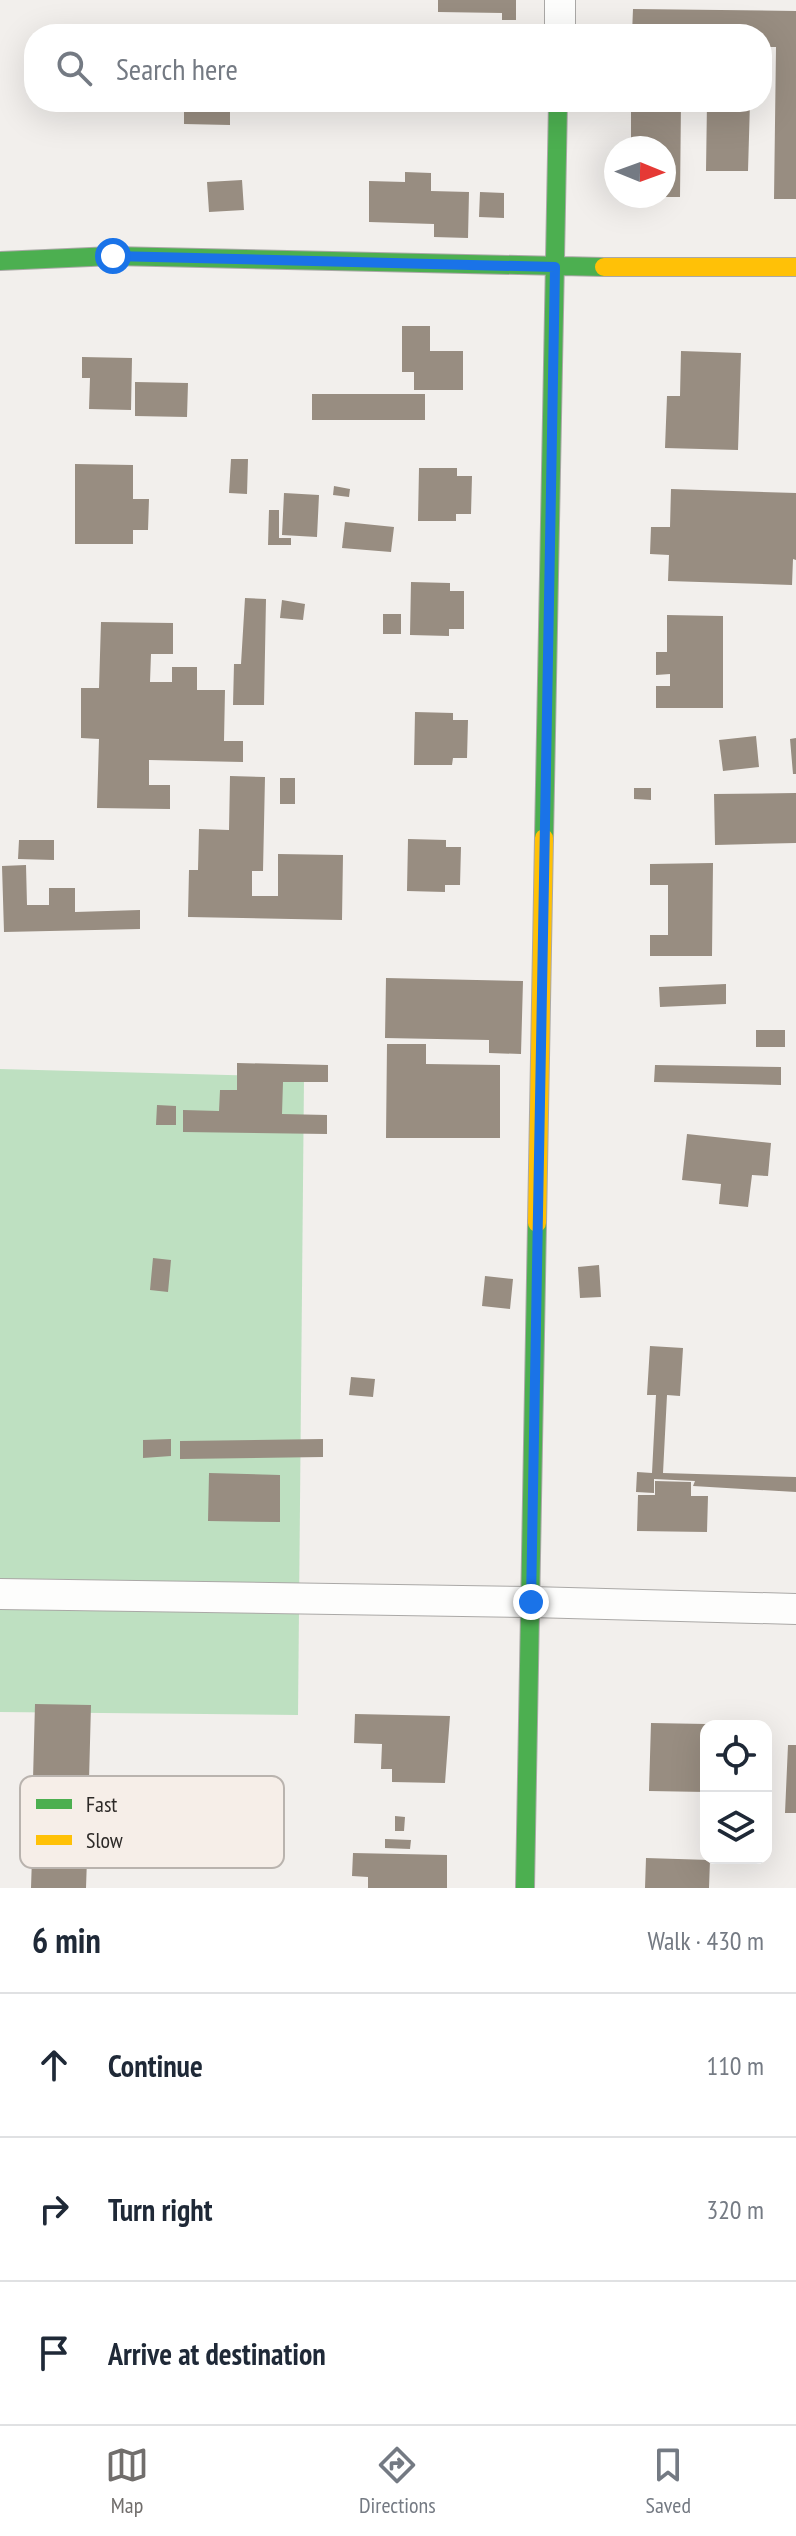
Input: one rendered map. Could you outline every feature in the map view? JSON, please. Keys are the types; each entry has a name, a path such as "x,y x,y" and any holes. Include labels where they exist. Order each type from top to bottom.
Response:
{"street":[{"path":"560,0 560,24"},
{"path":"525,1888 558,112"},
{"path":"0,261 113,256 555,267 796,267"},
{"path":"0,1594 796,1609"}],"green space":[{"path":"0,1069 304,1077 298,1715 0,1712"}],"building":[{"path":"438,0 516,0 516,20 502,20 502,13 438,12"},
{"path":"633,9 796,11 796,199 774,199 776,47 772,47 772,24 632,24"},
{"path":"184,112 230,112 230,125 184,124"},
{"path":"631,112 681,112 680,197 676,197 676,136 631,136"},
{"path":"707,112 750,112 748,171 706,171"},
{"path":"405,172 431,173 431,191 469,192 468,238 434,237 434,224 369,222 369,181 405,182"},
{"path":"242,180 244,210 209,212 207,182"},
{"path":"480,192 504,193 504,218 479,217"},
{"path":"402,326 430,326 430,351 463,351 463,390 414,390 414,372 402,372"},
{"path":"681,351 741,353 738,450 665,448 667,396 680,396"},
{"path":"82,357 132,358 131,410 89,409 90,378 82,378"},
{"path":"135,382 188,383 187,417 135,416"},
{"path":"312,394 425,394 425,420 312,420"},
{"path":"231,459 248,459 247,494 229,493"},
{"path":"75,464 133,465 133,499 149,499 148,530 133,530 133,544 75,544"},
{"path":"419,468 457,468 457,476 472,476 471,514 456,514 456,521 418,521"},
{"path":"334,486 350,489 349,497 333,495"},
{"path":"671,489 796,493 796,560 793,559 792,585 668,581 669,555 650,554 651,527 670,527"},
{"path":"284,493 319,495 317,537 282,535"},
{"path":"269,510 279,510 279,538 291,538 291,545 268,545"},
{"path":"345,522 394,527 391,552 342,548"},
{"path":"411,582 450,583 450,591 464,591 464,629 449,629 449,636 410,635"},
{"path":"245,598 266,599 264,705 233,705 234,664 241,664"},
{"path":"282,600 305,604 303,620 280,618"},
{"path":"383,614 401,614 401,634 383,634"},
{"path":"667,615 723,616 723,708 656,708 656,686 670,686 670,674 656,675 656,652 667,652"},
{"path":"101,622 173,623 173,654 151,654 150,682 172,682 172,667 197,667 197,690 225,690 224,741 243,741 243,762 149,760 149,785 170,785 170,809 97,808 99,739 81,738 81,688 99,688"},
{"path":"415,712 453,713 453,720 468,720 467,758 453,758 452,765 414,765"},
{"path":"756,736 759,767 723,771 719,740"},
{"path":"796,738 796,774 793,774 790,739"},
{"path":"230,776 265,777 263,871 252,871 252,896 278,896 278,854 343,855 342,920 188,917 189,870 198,870 199,829 229,830"},
{"path":"280,778 295,778 295,804 280,804"},
{"path":"634,788 651,788 651,800 634,799"},
{"path":"796,793 796,843 715,845 714,794"},
{"path":"408,839 446,840 446,847 461,847 460,885 445,885 445,892 407,891"},
{"path":"19,840 54,840 54,860 18,859"},
{"path":"713,863 712,956 650,956 650,935 668,935 668,885 650,885 650,864"},
{"path":"26,865 27,905 49,905 49,888 75,888 75,912 140,910 140,929 4,932 2,866"},
{"path":"386,978 523,981 521,1054 489,1053 489,1040 385,1038"},
{"path":"726,984 726,1004 660,1007 659,987"},
{"path":"756,1030 785,1030 785,1047 756,1047"},
{"path":"387,1044 426,1044 426,1064 500,1065 500,1138 386,1138"},
{"path":"237,1063 328,1065 328,1082 283,1082 282,1114 327,1115 327,1134 183,1132 183,1110 219,1111 220,1090 237,1090"},
{"path":"655,1065 781,1067 781,1085 654,1082"},
{"path":"157,1105 176,1106 176,1125 156,1125"},
{"path":"687,1134 771,1143 768,1176 752,1175 748,1207 719,1204 721,1184 682,1180"},
{"path":"153,1258 171,1260 168,1292 150,1290"},
{"path":"599,1265 601,1297 580,1298 578,1267"},
{"path":"485,1276 513,1279 510,1309 482,1306"},
{"path":"650,1346 683,1348 680,1396 667,1395 663,1473 796,1477 796,1492 693,1486 695,1481 654,1479 654,1493 636,1492 637,1472 652,1473 656,1395 647,1395"},
{"path":"351,1377 375,1379 373,1397 349,1395"},
{"path":"171,1439 171,1456 143,1458 143,1440"},
{"path":"323,1439 323,1457 180,1459 180,1441"},
{"path":"209,1473 280,1475 280,1522 208,1521"},
{"path":"655,1481 691,1482 691,1496 708,1496 707,1532 637,1531 638,1495 655,1495"},
{"path":"35,1704 91,1705 89,1776 33,1776"},
{"path":"355,1714 450,1716 445,1783 392,1782 392,1769 381,1769 382,1744 354,1743"},
{"path":"651,1723 700,1724 700,1792 649,1791"},
{"path":"788,1745 796,1745 796,1813 785,1813"},
{"path":"395,1816 405,1817 404,1831 395,1831"},
{"path":"385,1839 411,1840 410,1849 385,1848"},
{"path":"353,1853 447,1855 447,1888 368,1888 368,1877 352,1876"},
{"path":"646,1858 700,1860 700,1864 710,1864 709,1888 645,1888"},
{"path":"32,1868 87,1868 86,1888 31,1888"}],"traffic: fast":[{"path":"544,838 558,112"},
{"path":"0,261 113,256 604,267"},
{"path":"525,1888 537,1223"}],"traffic: slow":[{"path":"604,267 796,267"},
{"path":"537,1223 544,838"}],"route":[{"path":"113,256 555,267 531,1602"}]}
